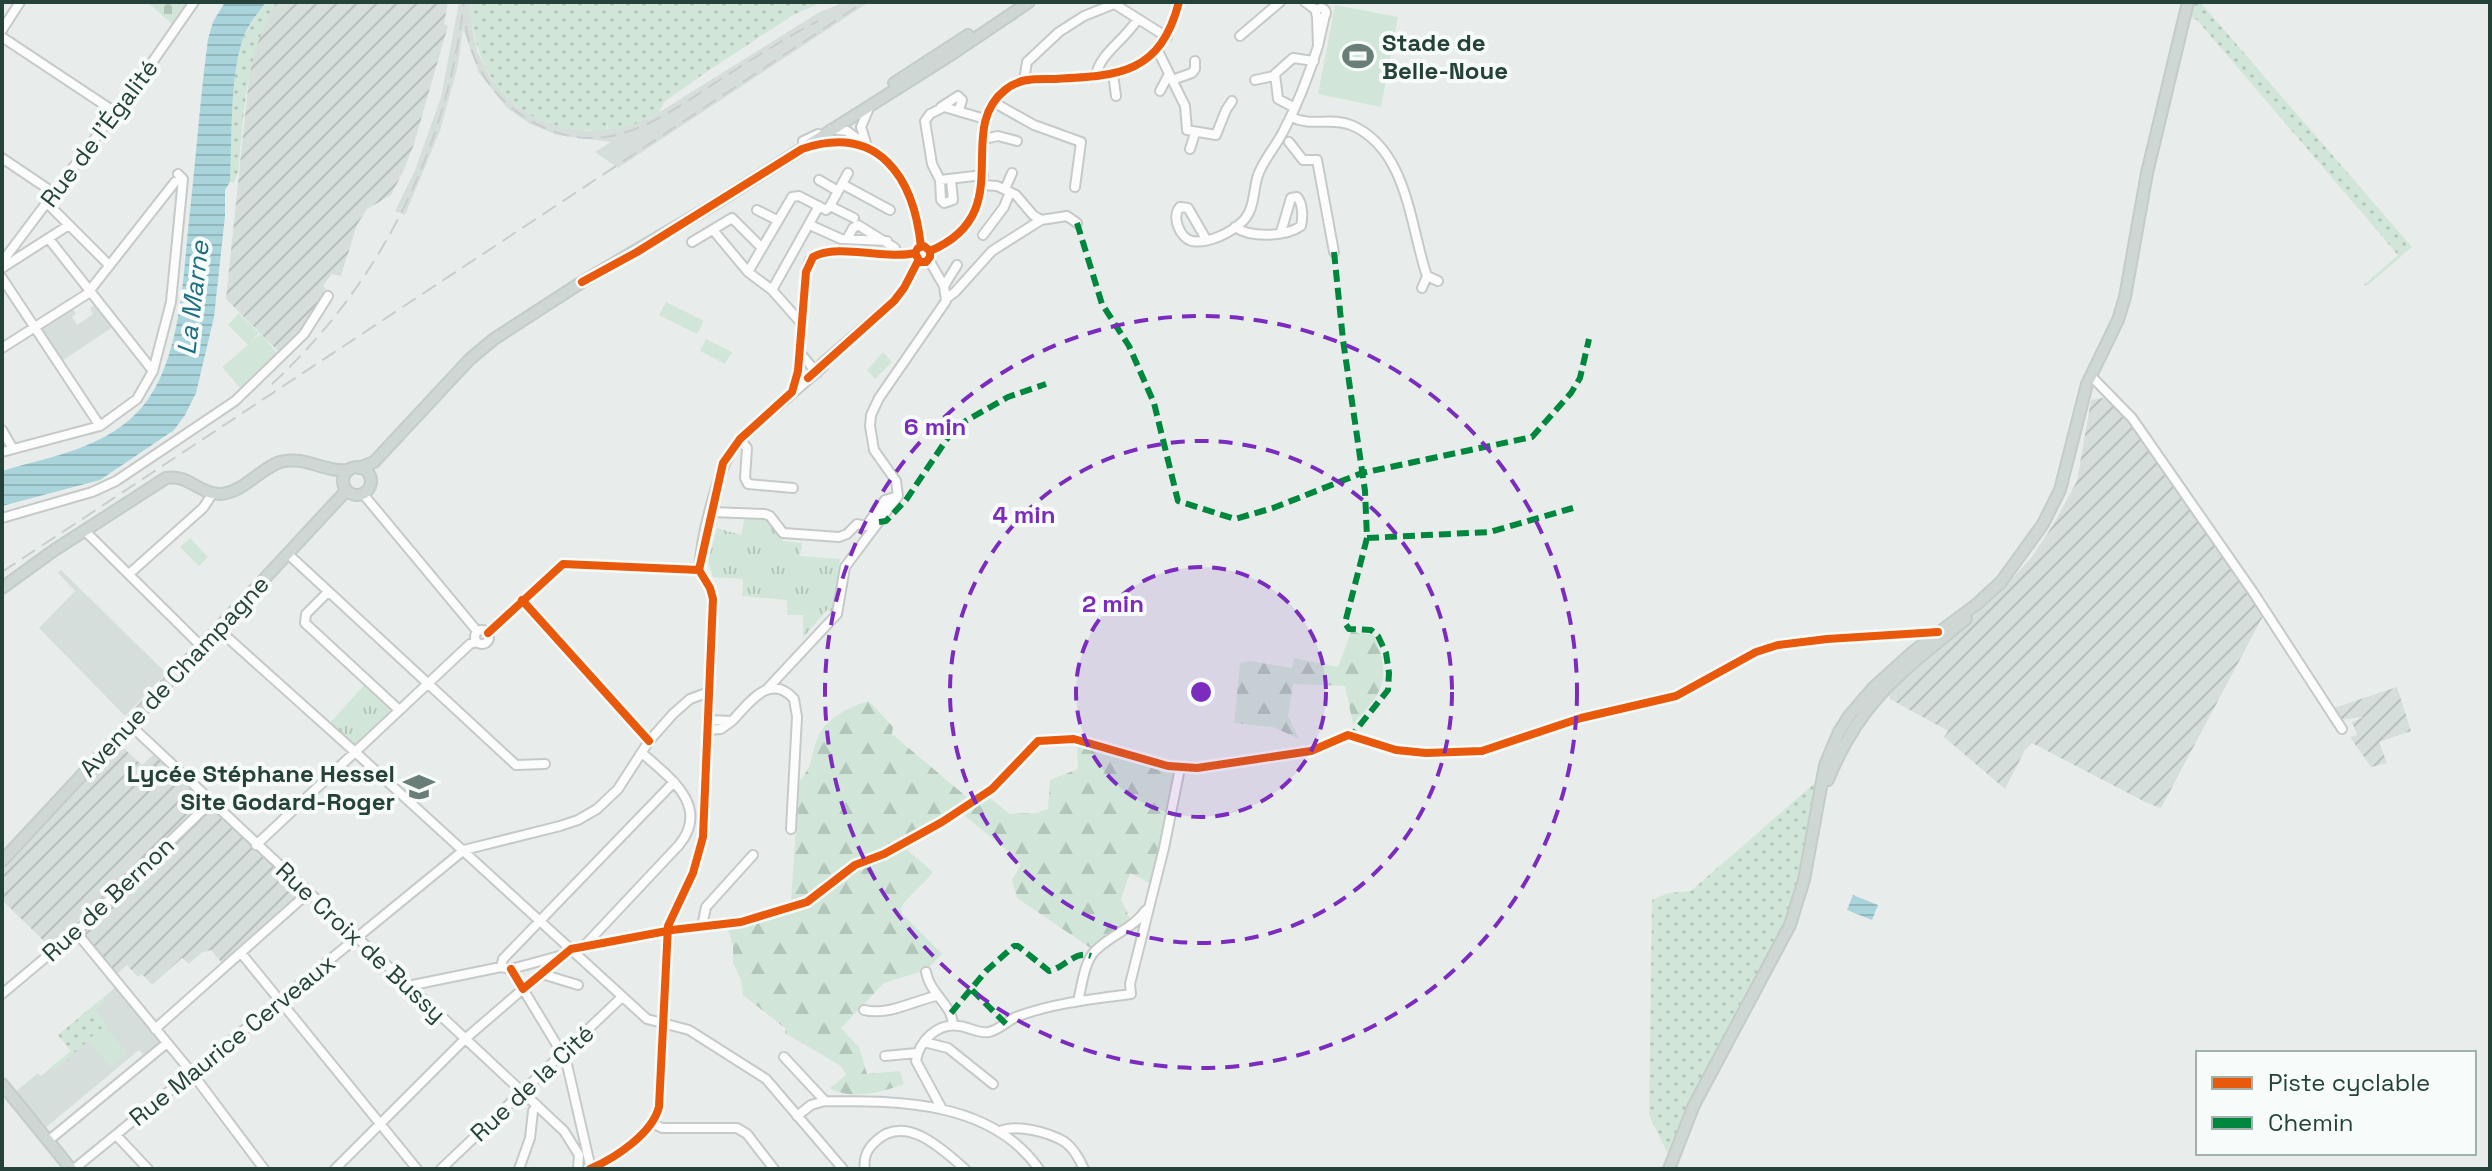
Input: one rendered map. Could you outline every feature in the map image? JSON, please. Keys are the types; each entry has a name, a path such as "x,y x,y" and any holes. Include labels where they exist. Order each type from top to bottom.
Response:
{"main road":[{"path":"2,588 84,530 166,478 181,477 213,493 230,491 283,462 306,461 335,471 374,462 481,349 582,282 803,145 860,104 1021,2"},
{"path":"803,145 834,129 1029,2"},
{"path":"1669,1169 1694,1105 1790,925 1804,880 1830,752 1849,716 1873,688 1997,586 2043,524 2064,481 2084,393 2118,320 2125,297 2147,173 2188,2"},
{"path":"1940,634 1998,590 2027,558 2051,521 2073,471 2098,361"},
{"path":"335,471 354,495 363,494 369,488 374,462"},
{"path":"354,469 370,477"},
{"path":"344,486 354,469"},
{"name":"Avenue de Champagne","path":"2,861 288,554 344,486"},
{"path":"2,1084 73,1169"}],"street":[{"path":"2,30 20,2"},
{"name":"Rue de l'Égalité","path":"2,262 194,2"},
{"path":"792,392 798,371 806,272 813,257 833,252 923,254 948,242 974,212 982,185 985,119 993,102 1005,89 1024,80 1113,74 1139,65 1167,37 1179,2"},
{"path":"1206,239 1186,207 1180,207 1174,218 1185,236 1192,241 1206,239 1235,227 1249,212 1259,174 1291,117 1318,46 1322,11 1305,2"},
{"path":"1024,80 1027,62 1055,36 1084,16 1118,3 1137,20 1167,37"},
{"path":"1240,36 1273,4"},
{"path":"1096,76 1102,58 1122,41 1137,20"},
{"path":"2,37 115,112"},
{"path":"1157,49 1185,106 1185,129 1216,135 1232,101"},
{"path":"1295,108 1278,99 1274,76 1277,69 1293,58 1314,61"},
{"path":"1160,91 1170,77 1192,73 1196,68 1195,61"},
{"path":"1113,74 1116,96"},
{"path":"1255,80 1274,76"},
{"path":"993,102 1034,125 1081,142 1075,187"},
{"path":"870,151 861,127 874,103"},
{"path":"857,145 847,131 849,119 860,104"},
{"path":"951,180 953,200 944,203 941,200 940,180 932,164 925,121 927,116 941,107 985,119"},
{"path":"1291,117 1305,123 1346,123 1376,144 1391,164 1406,195 1427,276 1422,288"},
{"path":"834,129 847,131 870,151"},
{"path":"1190,149 1195,133"},
{"path":"984,139 998,136 1017,141"},
{"path":"803,145 832,142 857,145 891,166 907,188 917,214 923,254 944,286 947,298"},
{"path":"1289,142 1303,160 1317,160 1334,252"},
{"path":"2,158 54,193"},
{"path":"748,272 792,197 799,196 827,210 848,173"},
{"path":"983,235 1004,207 1012,173"},
{"path":"940,180 983,175"},
{"path":"2,348 90,290 176,178 183,179 171,302 153,371 137,399 100,426 2,452"},
{"path":"819,180 890,210"},
{"path":"982,185 1020,197 1033,215 1041,220"},
{"path":"47,203 109,265"},
{"path":"772,290 819,206"},
{"path":"830,206 854,218"},
{"path":"757,210 777,220"},
{"path":"708,730 721,729 732,721 768,688 837,614 845,567 898,496 896,481 874,450 870,433 871,415 879,398 947,298 992,251 1041,220 1067,216 1077,223"},
{"path":"692,242 732,218 762,248"},
{"path":"2,268 69,225"},
{"path":"810,225 834,237 887,241"},
{"path":"847,239 858,225 887,241 895,248 894,255"},
{"path":"1235,227 1257,235 1281,232"},
{"path":"713,230 748,272 772,290 802,324"},
{"path":"49,239 153,371"},
{"path":"674,782 503,959 563,1054 595,1168 652,1123 659,1107 667,931 693,873 703,837 713,599 699,570 720,472 740,439 897,298 923,254"},
{"path":"944,286 957,265"},
{"path":"1427,276 1438,281"},
{"path":"2,278 100,426"},
{"path":"2,518 92,492 116,481 235,401 304,334 328,296"},
{"path":"800,353 816,371"},
{"path":"798,371 808,378"},
{"path":"2092,377 2132,418 2253,592 2342,729"},
{"path":"2,430 13,449"},
{"path":"740,439 747,448 745,478 748,484 793,488"},
{"path":"129,574 203,508 213,493"},
{"path":"363,494 477,631"},
{"path":"711,512 765,514 783,533 839,537 857,524 866,526 885,500 898,496"},
{"path":"84,530 201,646"},
{"path":"288,554 516,765 545,764"},
{"path":"256,845 470,644 486,643 488,633 563,564 699,570"},
{"path":"328,592 306,614 305,623 398,709"},
{"path":"522,600 649,741"},
{"path":"218,629 464,850 541,922 568,952 647,1019 689,1030 766,1079 843,1169"},
{"path":"477,631 488,633"},
{"path":"477,631 477,642"},
{"path":"408,986 506,968 584,946 741,922 807,902 855,865 884,854 942,822 992,789 1038,741 1074,739 1180,768 1311,751 1352,735 1396,750 1426,753 1482,751 1581,718 1687,691 1756,652 1778,645 1827,639 1940,634"},
{"path":"768,688 787,692 794,699 797,709 791,829"},
{"path":"464,850 584,817 604,804 618,789 649,741 685,704 696,695 709,692"},
{"path":"685,704 697,703 709,707"},
{"path":"708,720 732,721"},
{"name":"Rue Croix de Bussy","path":"128,723 564,1131 577,1150 580,1159 578,1169"},
{"path":"584,946 686,835 691,823 690,808 674,782 642,753"},
{"path":"942,1109 916,1065 917,1053 931,1033 953,1025 988,1032 1017,1017 1078,1001 1131,994 1130,984 1180,768"},
{"name":"Rue de Bernon","path":"2,994 76,932 212,801"},
{"name":"Rue Maurice Cerveaux","path":"73,1169 464,850"},
{"path":"702,926 706,907 753,855"},
{"path":"155,1029 308,893"},
{"path":"1078,1001 1093,952 1130,926 1149,906"},
{"path":"76,932 192,1073 264,1169"},
{"path":"335,1169 465,1039 568,952"},
{"path":"241,953 417,1169"},
{"path":"926,972 936,996 951,1013 953,1025"},
{"path":"542,974 578,985"},
{"path":"864,1010 872,1012 897,1008 936,996"},
{"name":"Rue de la Cité","path":"441,1169 622,997"},
{"path":"924,1042 948,1048 993,1084"},
{"path":"48,1141 167,1043"},
{"path":"885,1056 917,1053"},
{"path":"784,1057 825,1101"},
{"path":"797,1116 811,1105 825,1101 905,1104 942,1109 963,1114 1000,1131 1039,1169"},
{"path":"519,1169 537,1105"},
{"path":"652,1123 662,1128 737,1128 747,1134 774,1169"},
{"path":"1000,1131 1020,1128 1063,1141 1084,1169"},
{"path":"865,1169 864,1158 873,1144 888,1133 903,1132 922,1135 965,1169"},
{"path":"116,1135 148,1169"}],"shaded area":[{"path":"277,2 448,2 444,24 448,26 413,147 402,174 391,195 367,209 357,225 341,276 332,274 327,280 323,286 327,290 309,320 305,321 302,331 281,354 226,299 251,58 263,25"},
{"path":"459,2 470,2 477,51 490,77 502,92 516,106 538,119 587,131 619,128 650,118 818,13 844,2 869,2 618,168 595,152 611,142 557,135 530,124 507,108 479,73 463,29 458,65 440,131 405,215 395,211 415,170 441,97"},
{"path":"95,305 113,327 62,361 42,328 72,308 76,314 72,317 77,325 93,314 90,308"},
{"path":"2109,397 2129,418 2263,616 2161,808 2032,743 2025,750 2005,789 1944,737 1948,731 1890,699 1889,692 2000,592 2031,558 2077,481 2091,400"},
{"path":"61,570 166,673 125,716 39,628 75,591 58,573"},
{"path":"2397,687 2411,731 2379,742 2387,763 2371,767 2350,737 2357,735 2352,722 2364,717 2339,720 2331,709"},
{"path":"119,744 142,765 154,754 205,802 50,947 2,900 2,868"},
{"path":"210,807 302,891 222,963 211,950 201,953 189,964 182,958 152,985 142,974 138,977 127,965 117,974 78,931"},
{"path":"116,987 161,1044 146,1057 139,1050 44,1129 14,1093 71,1051 58,1035"}],"green space":[{"path":"147,2 187,2 187,7 174,26"},
{"path":"266,2 277,2 252,64 234,183 230,182 237,60 246,33"},
{"path":"470,2 820,3 793,15 705,73 664,102 658,114 610,130 607,125 607,130 551,124 508,99 481,57"},
{"path":"2194,2 2200,2 2412,247 2368,285 2364,285 2398,255 2197,20 2191,17"},
{"name":"Stade de Belle-Noue","path":"1335,5 1398,17 1381,107 1318,94"},
{"path":"666,302 704,321 697,334 659,315"},
{"path":"239,313 259,333 250,342 261,334 279,355 240,388 222,367 248,345 228,325"},
{"path":"706,339 732,352 725,364 700,351"},
{"path":"883,352 892,362 875,379 867,370"},
{"path":"745,516 769,519 783,541 802,543 800,556 840,559 832,612 827,610 803,638 803,615 787,615 787,600 742,596 743,579 713,577 708,561 717,528 741,535"},
{"path":"190,538 208,557 199,566 180,547"},
{"path":"1351,632 1374,635 1383,663 1382,684 1378,693 1353,724 1345,686 1293,684 1288,716 1299,739 1273,727 1234,723 1240,663 1250,661 1292,668 1294,658 1338,667"},
{"path":"365,684 390,706 390,712 354,746 329,724"},
{"path":"869,701 893,727 892,734 969,799 942,821 889,850 864,858 805,901 791,902 799,782 809,765 818,737 827,724 847,710"},
{"path":"1077,743 1120,755 1120,759 1137,764 1139,761 1175,772 1151,884 1130,873 1121,899 1131,921 1092,949 1017,898 1012,880 1020,866 1018,859 961,813 987,796 1010,814 1036,813 1048,809 1050,780 1078,769"},
{"path":"1817,781 1800,876 1788,914 1703,1077 1668,1154 1649,1115 1652,900 1668,893 1691,891"},
{"path":"928,834 907,850 933,872 901,908 902,914 942,954 926,970 884,983 841,1028 859,1047 867,1074 900,1071 904,1084 867,1094 839,1092 830,1088 846,1075 841,1066 785,1033 785,1028 743,995 741,980 733,963 728,929 799,909 847,873 871,860 886,858"},
{"path":"103,998 106,1001 95,1010 107,1025 54,1070 51,1067 71,1051 58,1035"},
{"path":"104,1026 127,1053 110,1067 88,1040"}],"water":[{"name":"La Marne","path":"225,2 266,2 245,33 237,60 230,182 225,190 214,317 196,393 174,430 100,480 2,506 2,471 78,449 113,432 143,406 156,387 173,342 182,292 208,39 213,22"},
{"path":"1853,895 1878,905 1872,920 1847,910"}],"railway":[{"path":"272,384 311,345 346,302 376,258 402,210 425,161 442,110 464,2"},
{"path":"2,572 864,2"},
{"path":"466,26 478,65 493,88 512,108 551,130 577,137 601,138 625,133 671,111 818,21"}],"marked path":[{"path":"1077,223 1102,304 1129,346 1154,403 1178,501 1235,519 1273,508 1362,473 1532,437 1571,393 1580,378 1589,339"},
{"path":"1334,252 1365,491 1367,538 1345,623 1349,629 1371,630 1378,636 1386,653 1389,673 1388,690 1352,735"},
{"path":"879,522 886,521 906,500 955,427 1008,397 1046,384"},
{"path":"1367,538 1490,532 1573,508"},
{"path":"951,1013 986,971 1014,946 1049,971 1080,955 1091,956"},
{"path":"972,990 1006,1024"}],"cycle path":[{"path":"930,251 957,235 972,216 980,194 984,127 991,107 1005,90 1027,80 1097,76 1133,67 1148,58 1160,44 1171,26 1179,2"},
{"path":"582,282 637,252 802,149 829,143 852,144 872,150 888,162 901,179 910,199 921,247"},
{"path":"590,1169 621,1152 641,1136 659,1107 668,926 693,873 703,837 713,599 699,570 723,463 740,439 792,392 798,371 806,272 813,257 835,251 903,255 915,253 924,246 930,251 930,257 926,262 920,262 915,253"},
{"path":"808,378 894,301 918,261"},
{"path":"488,633 563,564 699,570"},
{"path":"522,600 649,741"},
{"path":"511,969 523,989 571,949 672,930 741,922 807,902 855,865 884,854 942,822 992,789 1038,741 1074,739 1168,766 1197,768 1311,751 1348,735 1396,750 1426,753 1482,751 1581,718 1676,696 1756,652 1778,645 1938,632"}],"place":[{"name":"Stade de Belle-Noue","path":"1358,56"},
{"name":"Lycée Stéphane Hessel Site Godard-Roger","path":"419,787"}]}
